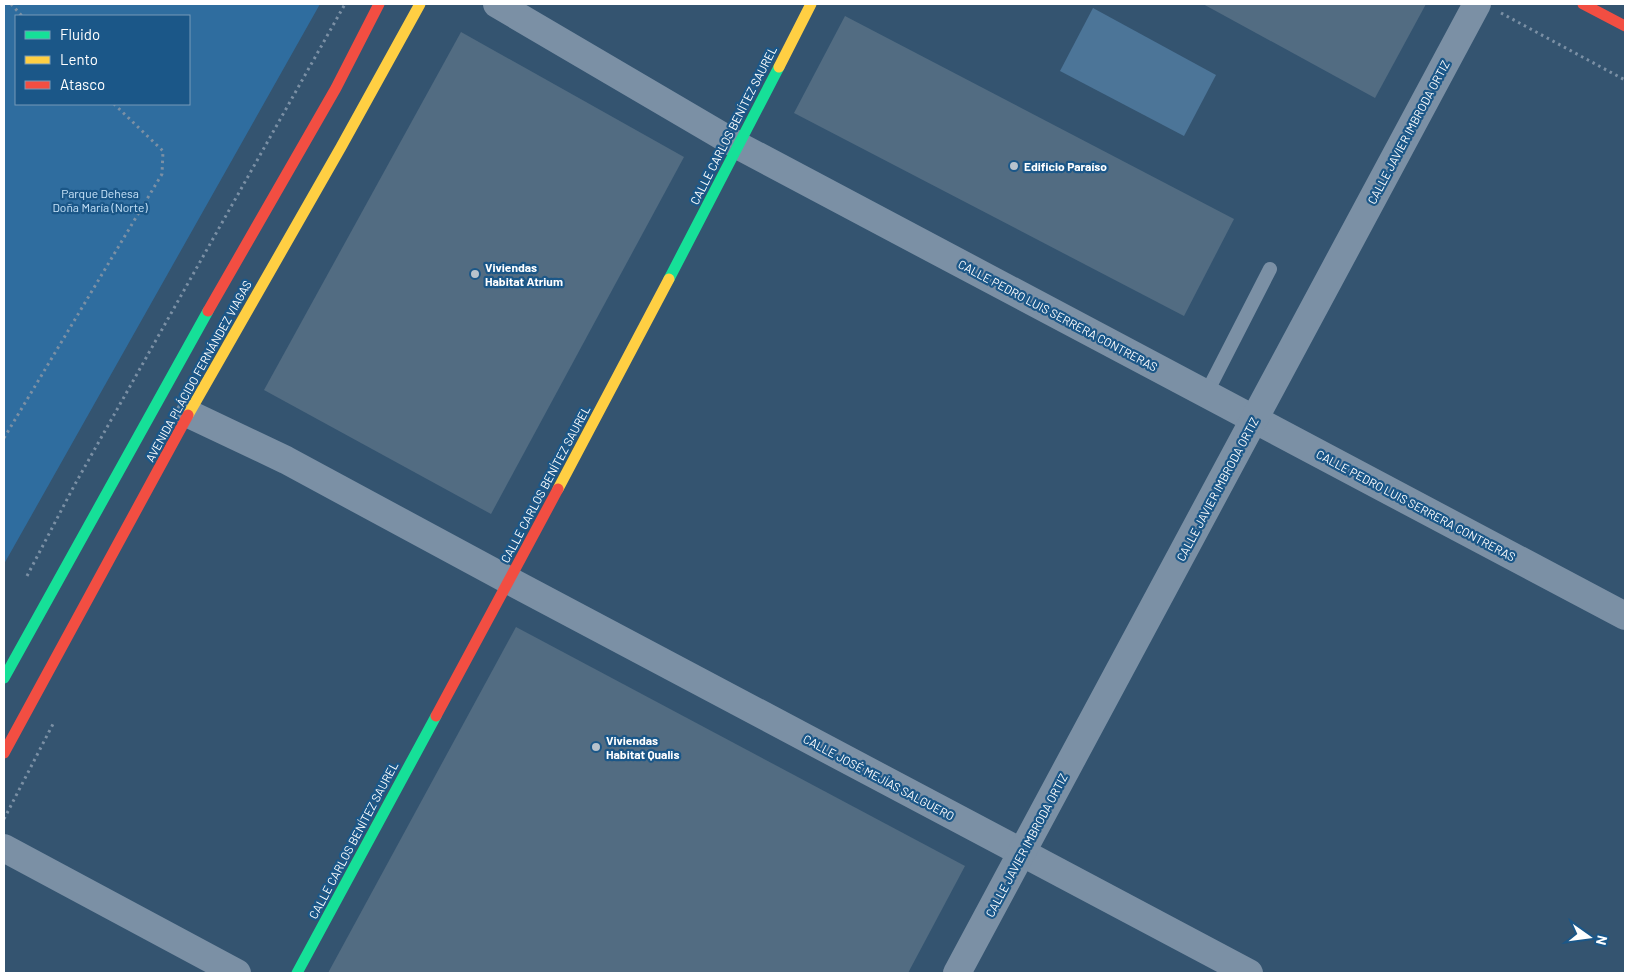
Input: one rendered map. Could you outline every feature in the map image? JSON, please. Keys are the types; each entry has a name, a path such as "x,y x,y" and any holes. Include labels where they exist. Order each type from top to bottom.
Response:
{"main road":[{"name":"AVENIDA PLÁCIDO FERNÁNDEZ VIAGAS","path":"4,678 202,321 336,88 380,4"},
{"name":"AVENIDA PLÁCIDO FERNÁNDEZ VIAGAS","path":"4,753 189,414 341,148 420,4"},
{"name":"CALLE CARLOS BENÍTEZ SAUREL","path":"297,973 510,581 739,146 810,4"},
{"path":"1583,4 1625,26"}],"street":[{"name":"CALLE PEDRO LUIS SERRERA CONTRERAS","path":"497,4 739,146 1625,616"},
{"name":"CALLE JAVIER IMBRODA ORTIZ","path":"957,973 1254,419 1489,8"},
{"name":"CALLE JOSÉ MEJÍAS SALGUERO","path":"189,414 286,460 1249,973"},
{"path":"4,848 237,973"}],"lane":[{"path":"1206,394 1270,269"}],"path":[{"path":"11,4 21,15"},
{"path":"26,578 79,477 345,4"},
{"path":"1489,8 1625,80"},
{"path":"4,438 162,174 163,151 115,105"}],"green space":[{"name":"Parque Dehesa Doña María (Norte)","path":"4,4 320,4 4,564"}],"shaded area":[{"path":"1093,8 1216,75 1184,136 1060,71"}],"building":[{"path":"1203,4 1426,4 1375,98"},
{"name":"Edificio Paraíso","path":"845,16 1234,219 1184,316 794,113"},
{"name":"Viviendas Habitat Atrium","path":"461,32 684,157 491,514 264,390"},
{"name":"Viviendas Habitat Qualis","path":"516,627 965,866 908,973 328,973"}],"traffic: fast":[{"path":"669,279 779,67"},
{"path":"4,678 208,311"},
{"path":"297,973 436,716"}],"traffic: slow":[{"path":"188,415 420,4"},
{"path":"779,67 811,4"},
{"path":"558,489 669,279"}],"traffic: jam":[{"path":"208,311 336,88 379,4"},
{"path":"1583,4 1625,26"},
{"path":"4,753 188,415"},
{"path":"436,716 558,489"}],"place":[{"name":"Edificio Paraíso","path":"1014,166"},
{"name":"Viviendas Habitat Atrium","path":"475,274"},
{"name":"Viviendas Habitat Qualis","path":"596,747"}]}
